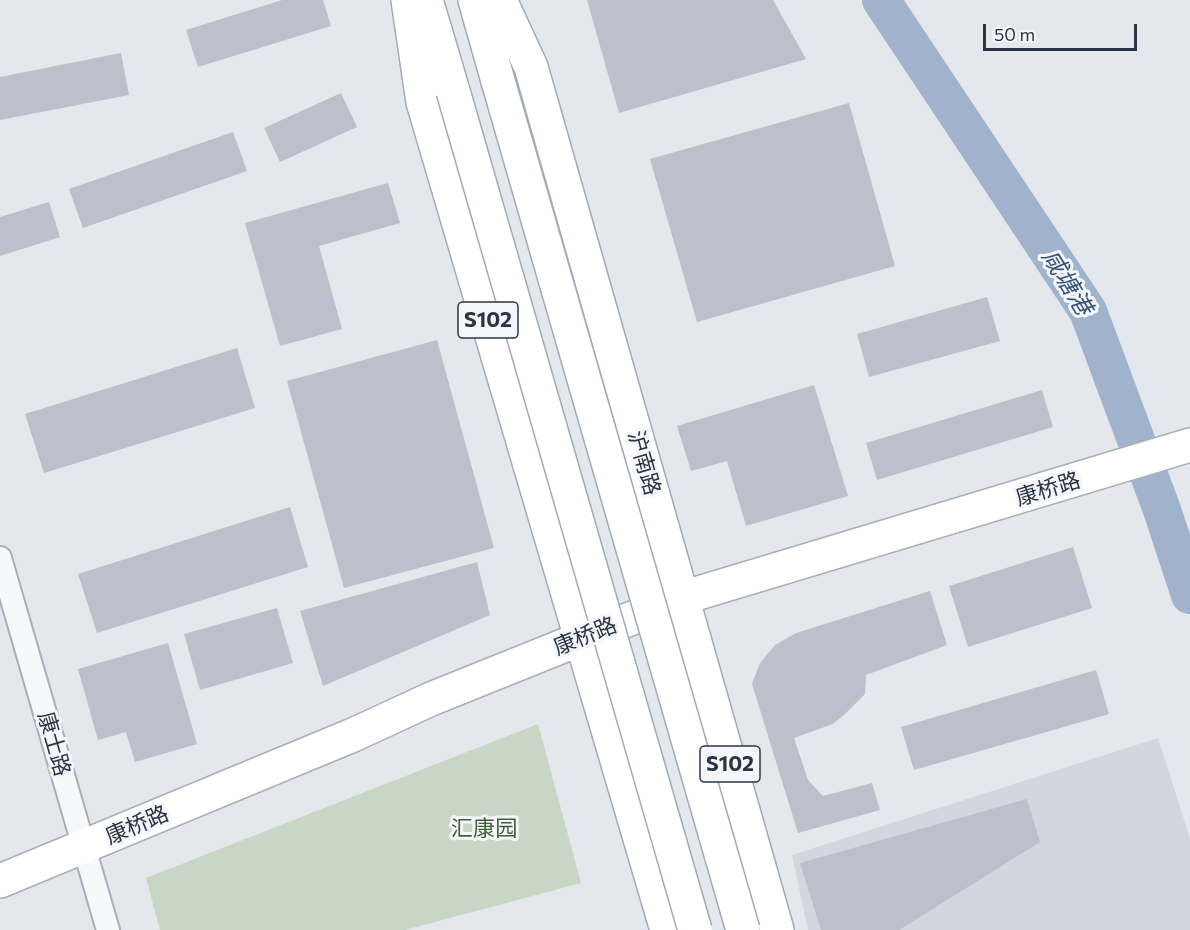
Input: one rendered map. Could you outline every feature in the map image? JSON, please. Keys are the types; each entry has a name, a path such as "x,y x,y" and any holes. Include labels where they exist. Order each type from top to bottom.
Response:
{"main road":[{"name":"S102","path":"408,0 423,102 667,930"},
{"path":"426,0 694,930"},
{"path":"475,0 743,930"},
{"name":"沪南路","path":"500,0 531,67 777,930"},
{"name":"康桥路","path":"0,881 582,637 682,598 1190,445"}],"street":[{"name":"康士路","path":"0,558 108,930"}],"shaded area":[{"path":"1158,738 1190,838 1190,930 808,930 792,855"}],"green space":[{"name":"汇康园","path":"538,724 581,883 405,930 160,930 146,878"}],"building":[{"path":"282,0 323,0 331,26 198,67 186,30"},
{"path":"587,0 773,0 806,59 619,113"},
{"path":"121,53 129,95 0,120 0,77"},
{"path":"341,93 357,127 280,162 264,128"},
{"path":"849,103 895,266 697,322 650,159"},
{"path":"233,132 247,171 83,228 69,189"},
{"path":"388,183 400,223 319,246 342,329 280,346 245,223"},
{"path":"49,202 60,237 0,256 0,217"},
{"path":"987,297 1000,341 869,377 857,334"},
{"path":"437,340 494,548 344,588 287,381"},
{"path":"237,348 255,408 44,473 25,414"},
{"path":"814,385 848,496 746,526 727,461 691,471 677,426"},
{"path":"1042,390 1053,427 877,480 866,443"},
{"path":"290,507 308,567 97,633 78,574"},
{"path":"1073,547 1092,608 968,647 949,586"},
{"path":"477,562 490,615 323,686 300,611"},
{"path":"930,591 947,645 866,675 865,694 844,715 833,724 794,738 808,780 823,796 872,783 880,810 798,833 752,684 760,663 775,645 796,633"},
{"path":"277,608 293,663 200,690 184,634"},
{"path":"168,643 197,744 135,762 126,732 98,740 78,669"},
{"path":"1096,670 1109,714 914,770 901,727"},
{"path":"1027,799 1040,842 899,930 821,930 800,863"}],"waterway":[{"name":"咸塘港","path":"881,0 1088,311 1162,510 1190,595"}]}
